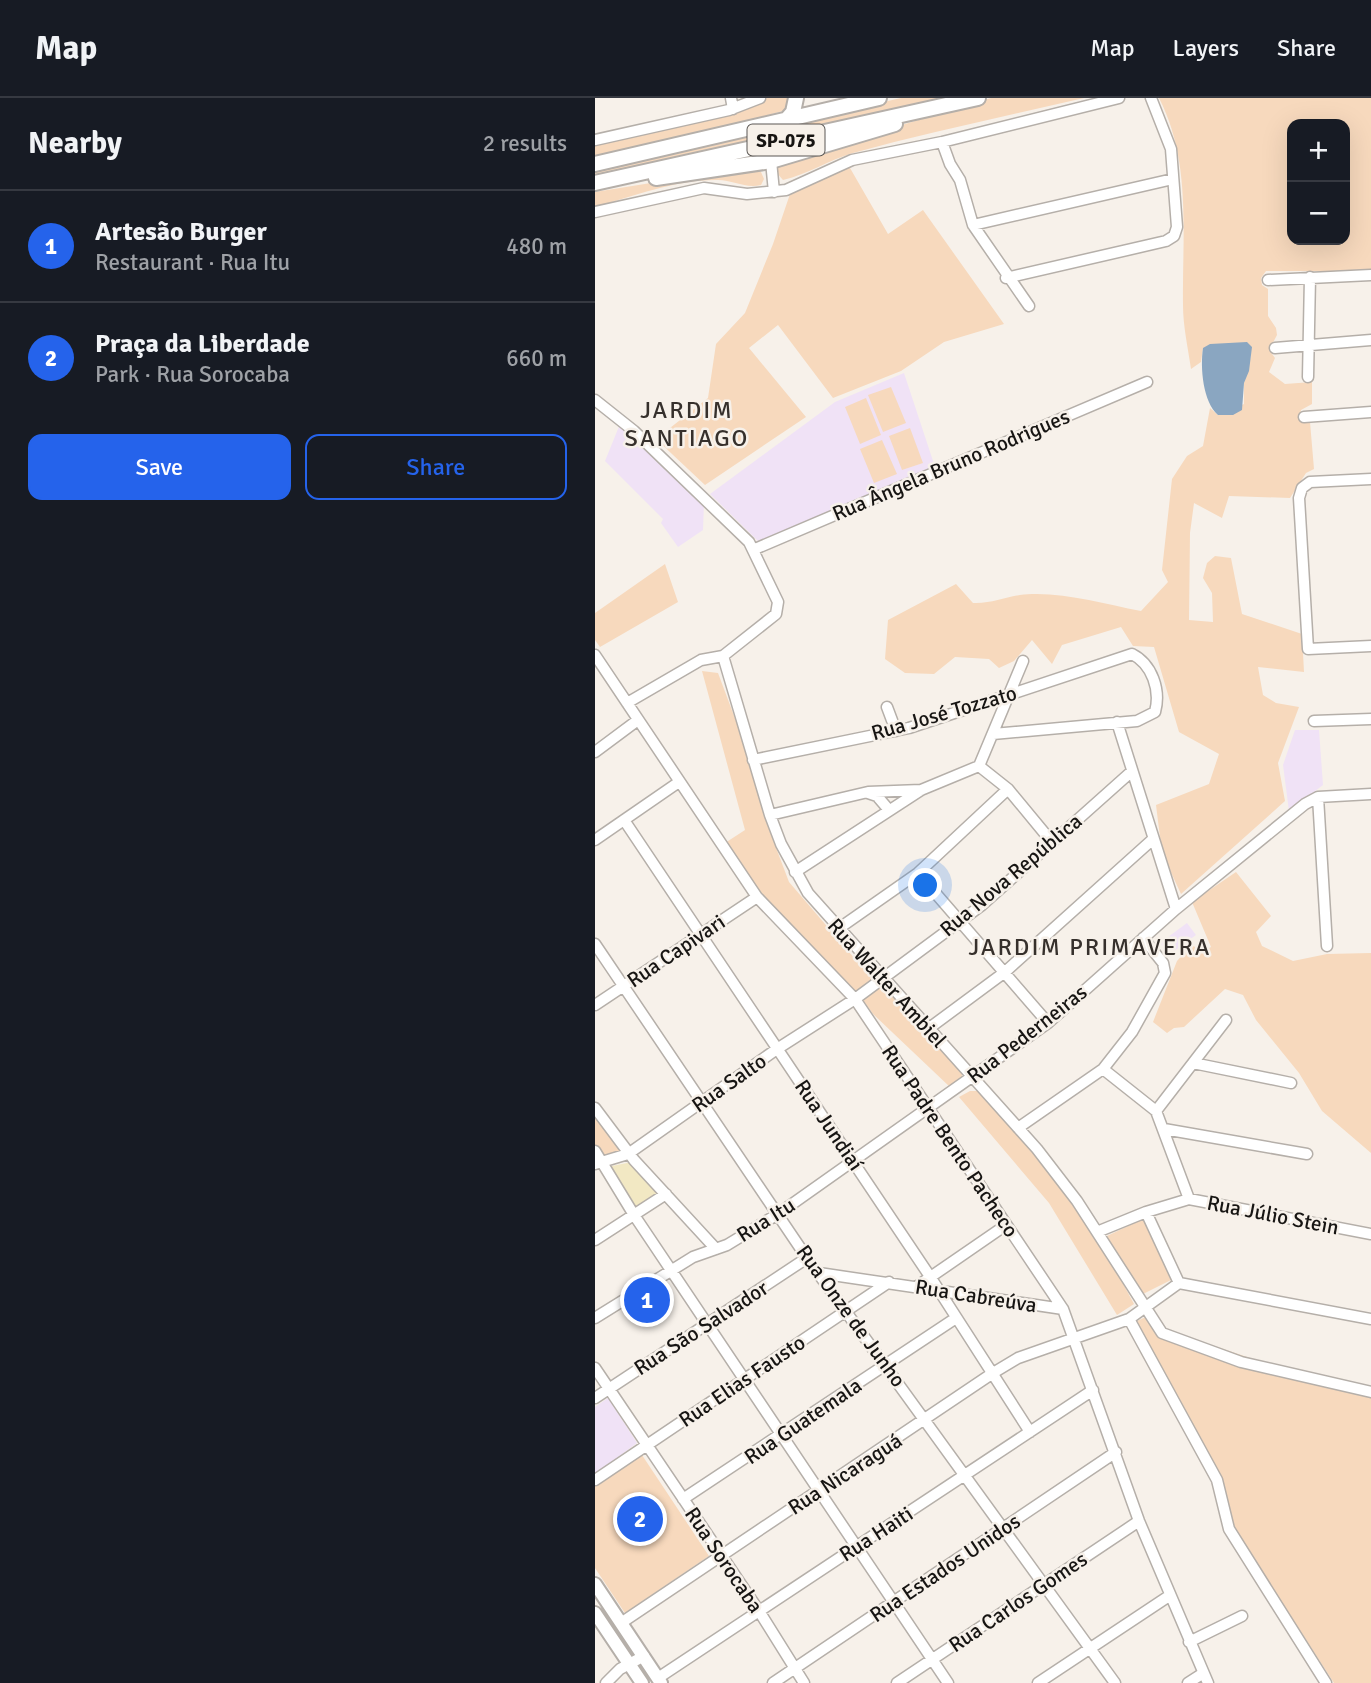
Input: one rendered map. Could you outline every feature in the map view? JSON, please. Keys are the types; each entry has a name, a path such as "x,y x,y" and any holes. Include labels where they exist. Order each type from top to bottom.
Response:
{"highway":[{"path":"786,120 793,112 796,98"},
{"path":"802,98 810,107 821,111"},
{"name":"SP-075","path":"595,164 879,98"},
{"name":"SP-075","path":"595,183 978,98"},
{"path":"595,183 771,161 961,102"}],"main road":[{"path":"595,1584 660,1681"},
{"path":"595,1613 642,1683"},
{"path":"621,1653 635,1644"}],"street":[{"path":"595,139 760,98"},
{"path":"595,212 703,188 747,194 774,192 794,187 852,160 942,142 1119,98"},
{"path":"1006,278 1166,241 1174,236 1177,227 1171,149 1152,99"},
{"path":"942,142 950,164 960,180 973,226 1006,278 1029,306"},
{"path":"771,161 774,192"},
{"path":"973,226 1173,178"},
{"path":"1268,280 1371,275"},
{"path":"1308,377 1310,278"},
{"path":"1276,348 1371,340"},
{"name":"Rua Ângela Bruno Rodrigues","path":"755,549 1147,382"},
{"path":"595,400 671,466 755,549 778,602 776,614 723,656 701,660 627,703"},
{"path":"1304,416 1371,412"},
{"path":"1371,479 1310,482 1302,488 1299,498 1308,649 1371,646"},
{"name":"Rua José Tozzato","path":"753,760 896,731 1132,654 1143,660 1149,668 1157,703 1155,712 1137,721 1117,722"},
{"name":"Rua Walter Ambiel","path":"723,656 770,815 795,872 838,929 1019,1128 1097,1232 1162,1333 1241,1362 1371,1392"},
{"name":"Rua Padre Bento Pacheco","path":"597,661 757,897 855,999 1063,1309 1076,1338 1139,1521 1205,1679"},
{"path":"795,872 921,790 979,766 1023,661"},
{"path":"887,707 896,731"},
{"path":"1314,721 1371,719"},
{"path":"595,752 638,720"},
{"path":"993,734 1117,722 1152,841 1176,909"},
{"path":"979,766 1008,789 1051,841"},
{"name":"Rua Nova República","path":"855,999 960,921 1131,772"},
{"path":"595,840 679,782"},
{"path":"838,929 918,873 1008,789"},
{"path":"770,815 868,792 921,790"},
{"path":"868,792 877,796 890,810"},
{"path":"1327,946 1318,797 1371,794"},
{"name":"Rua Pederneiras","path":"929,1108 1048,1023 1258,840 1318,797"},
{"name":"Rua Jundiaí","path":"624,820 931,1278 1030,1432"},
{"path":"928,1029 1005,972 1152,841"},
{"path":"918,873 1048,1023"},
{"name":"Rua Capivari","path":"595,1005 757,897"},
{"path":"1019,1128 1103,1069 1132,1032 1165,972 1163,963 1143,938"},
{"name":"Rua Onze de Junho","path":"595,944 807,1258 1115,1683"},
{"name":"Rua Salto","path":"597,1158 628,1154 777,1049 855,999"},
{"path":"1156,1111 1226,1020"},
{"path":"1192,1063 1291,1083"},
{"path":"1103,1069 1156,1111 1189,1199"},
{"path":"595,1108 628,1154 716,1249"},
{"name":"Rua Itu","path":"595,1318 672,1270 778,1214 929,1108"},
{"path":"1164,1129 1307,1154"},
{"path":"597,1158 948,1683"},
{"path":"595,1240 666,1194"},
{"name":"Rua Júlio Stein","path":"1097,1232 1146,1212 1189,1199 1371,1234"},
{"path":"1146,1212 1179,1283 1371,1319"},
{"path":"916,1287 1006,1225"},
{"name":"Rua São Salvador","path":"595,1398 807,1258"},
{"name":"Rua Cabreúva","path":"819,1273 1063,1309"},
{"name":"Rua Elias Fausto","path":"595,1480 889,1282"},
{"name":"Rua Nicaraguá","path":"621,1623 1017,1358 1129,1319 1179,1283"},
{"name":"Rua Guatemala","path":"683,1499 956,1318"},
{"path":"1129,1319 1217,1480 1229,1529 1326,1683"},
{"name":"Rua Sorocaba","path":"595,1368 759,1611 804,1683"},
{"name":"Rua Haiti","path":"660,1681 857,1545 966,1476 1093,1390"},
{"name":"Rua Estados Unidos","path":"773,1683 1116,1452"},
{"name":"Rua Carlos Gomes","path":"897,1683 1139,1521"},
{"path":"1038,1683 1169,1596"},
{"path":"1189,1642 1242,1616"},
{"path":"606,1683 612,1674 643,1656"},
{"path":"1188,1683 1205,1679"}],"shaded area":[{"path":"767,98 792,98 786,110 661,145 595,159 595,145 754,105"},
{"path":"901,98 957,98 595,179 595,168"},
{"path":"991,98 1084,98 853,153 783,180 776,172 779,166 796,157"},
{"path":"1159,98 1371,98 1371,271 1266,271 1261,278 1262,285 1268,289 1268,316 1277,335 1269,350 1275,358 1269,372 1285,384 1312,382 1312,404 1301,410 1299,420 1310,422 1314,469 1306,473 1290,498 1229,496 1222,518 1194,503 1190,533 1189,620 1213,622 1212,593 1203,578 1207,563 1215,556 1231,558 1242,614 1302,634 1304,672 1258,667 1263,695 1276,703 1299,707 1278,763 1285,801 1181,894 1162,853 1156,805 1209,784 1219,754 1179,732 1154,647 1133,646 1121,627 1062,645 1052,664 1032,640 1014,661 999,668 989,659 955,657 934,674 905,673 885,659 888,620 956,584 973,603 1024,594 1046,594 1141,611 1168,582 1162,570 1172,479 1187,456 1203,446 1210,408 1218,415 1244,404 1244,383 1251,355 1203,348 1201,362 1191,369 1183,313 1184,226 1177,148"},
{"path":"843,167 850,168 888,234 923,210 1004,324 944,342 901,371 833,398 778,325 749,348 806,417 705,485 656,439 708,398 716,344 745,313 790,194"},
{"path":"744,168 761,172 764,179 761,185 750,186 718,180 687,182 595,207 595,192"},
{"path":"904,373 935,467 760,543 710,494 835,402"},
{"path":"891,387 906,423 883,432 868,395"},
{"path":"866,398 881,435 860,444 845,407"},
{"path":"620,424 704,503 703,530 678,547 661,523 663,519 605,461"},
{"path":"910,428 923,463 902,470 889,436"},
{"path":"882,440 897,474 874,483 860,449"},
{"path":"665,564 678,602 600,647 595,640 595,613"},
{"path":"702,671 718,673 745,745 767,824 789,882 873,980 856,993 762,894 725,843 745,830"},
{"path":"1295,730 1319,730 1323,785 1289,811 1283,765"},
{"path":"1236,872 1271,916 1256,932 1262,946 1293,961 1327,954 1371,953 1371,1153 1322,1111 1299,1073 1256,1020 1243,995 1225,989 1184,1027 1174,1028 1167,1033 1153,1022 1177,961 1191,945 1204,951 1211,947 1192,902"},
{"path":"1187,923 1196,935 1170,954 1160,943"},
{"path":"878,989 887,990 962,1073 962,1080 951,1088 873,1014 863,1000"},
{"path":"970,1091 979,1091 1071,1197 1107,1254 1134,1304 1117,1315 1049,1203 959,1097"},
{"path":"595,1108 628,1154 601,1160 595,1151"},
{"path":"1143,1219 1171,1280 1141,1295 1107,1236"},
{"path":"1152,1314 1161,1328 1259,1361 1371,1386 1371,1683 1334,1683 1234,1529 1223,1480 1135,1322"},
{"path":"608,1398 637,1443 595,1474 595,1407"},
{"path":"640,1452 709,1556 625,1613 595,1568 595,1483"}],"sand":[{"path":"632,1162 663,1194 635,1213 607,1167"}],"water":[{"path":"1247,342 1252,347 1249,371 1244,383 1242,410 1233,415 1218,415 1206,393 1202,365 1203,348 1210,344"}],"place":[{"name":"Artesão Burger","path":"647,1300"},
{"name":"Praça da Liberdade","path":"640,1519"}],"district":[{"name":"JARDIM SANTIAGO","path":"687,424"},
{"name":"JARDIM PRIMAVERA","path":"1090,947"}]}
